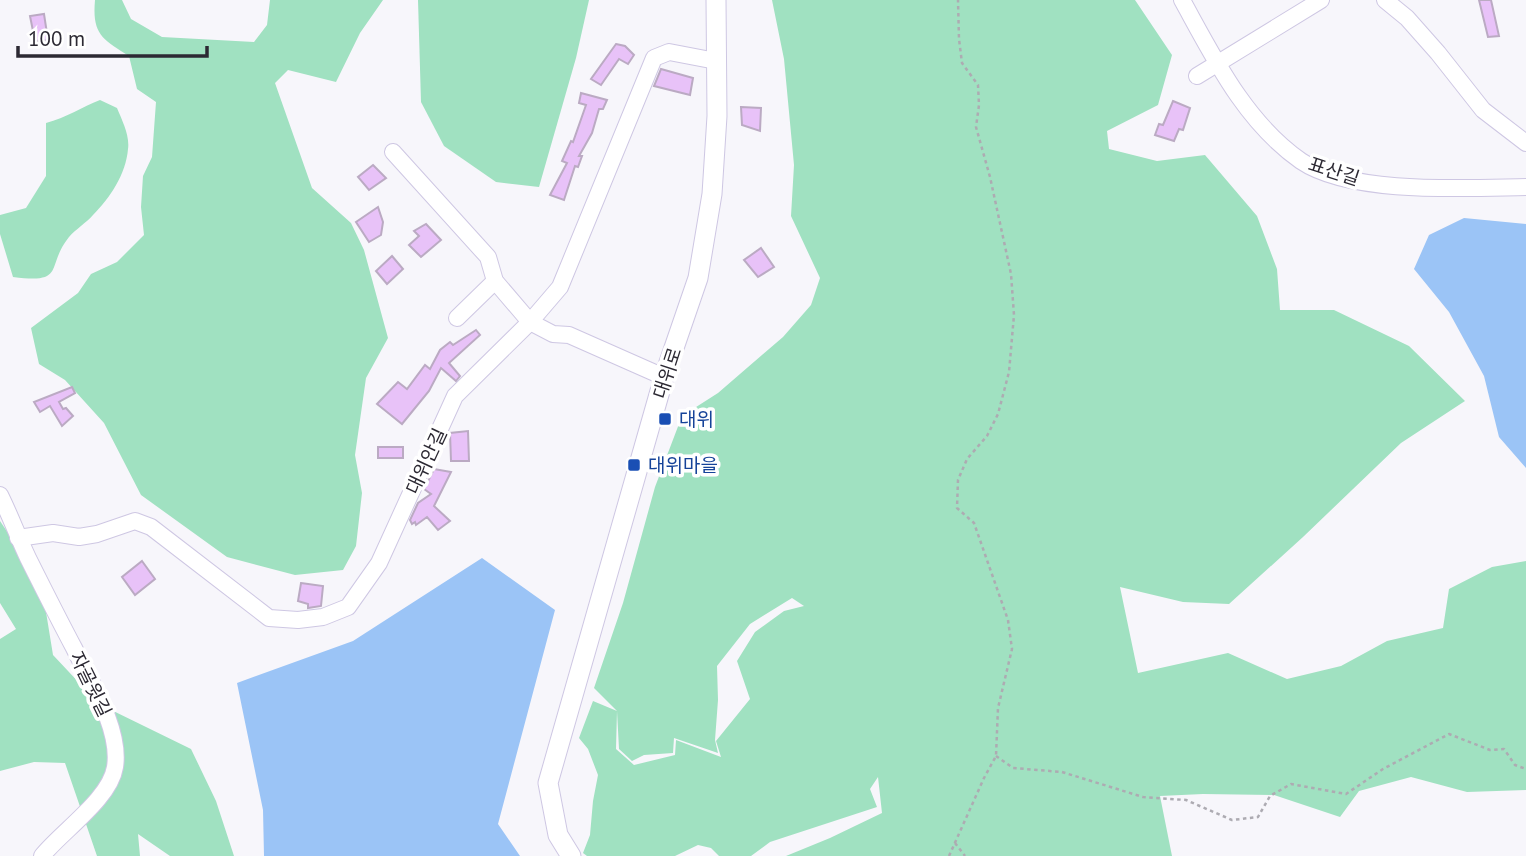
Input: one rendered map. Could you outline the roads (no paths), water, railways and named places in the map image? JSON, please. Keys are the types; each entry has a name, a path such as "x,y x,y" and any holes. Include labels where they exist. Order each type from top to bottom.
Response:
{"main road":[{"name":"대위로","path":"571,856 558,835 548,783 664,377 698,278 712,194 717,116 716,0"}],"street":[{"name":"표산길","path":"1181,0 1217,64 1262,128 1303,162 1344,179 1392,186 1526,187"},
{"path":"1197,76 1321,0"},
{"path":"1385,0 1407,18 1438,52 1483,110 1526,143"},
{"name":"대위안길","path":"18,538 53,533 79,537 135,522 151,527 269,618 298,620 323,617 348,607 379,563 455,396 530,322 560,287 654,58 669,52 716,61"},
{"path":"393,152 488,257 495,281 530,322 553,334 569,335 664,377"},
{"path":"457,318 495,281"},
{"name":"자골윗길","path":"0,495 18,538 95,687 111,726 115,767 107,787 77,822 58,837 42,856"}],"water":[{"path":"1464,218 1526,224 1526,468 1499,437 1484,376 1449,312 1414,269 1429,235"},
{"path":"482,558 555,610 498,824 520,856 264,856 263,810 237,683 353,641"}],"place":[{"name":"대위","path":"665,419"},
{"name":"대위마을","path":"634,465"}]}
